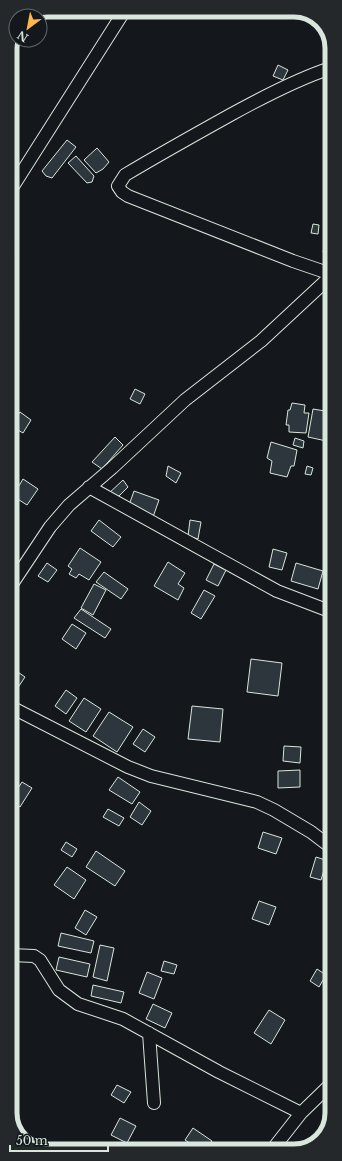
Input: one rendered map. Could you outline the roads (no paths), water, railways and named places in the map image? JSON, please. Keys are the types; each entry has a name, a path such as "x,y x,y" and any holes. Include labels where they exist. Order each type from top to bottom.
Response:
{"street":[{"path":"17,180 121,17"},
{"path":"325,71 268,96 202,130 126,175 118,186 122,192 128,196 155,208 325,273"},
{"path":"17,576 50,527 69,505 185,400 261,341 325,281"},
{"path":"89,487 277,591 325,609"},
{"path":"17,711 128,767 151,776 257,802 312,832 325,842"},
{"path":"17,955 34,956 46,967 59,990 78,1004 124,1019 219,1072 301,1113"},
{"path":"149,1033 154,1103"},
{"path":"277,1144 301,1113 325,1090"}]}
